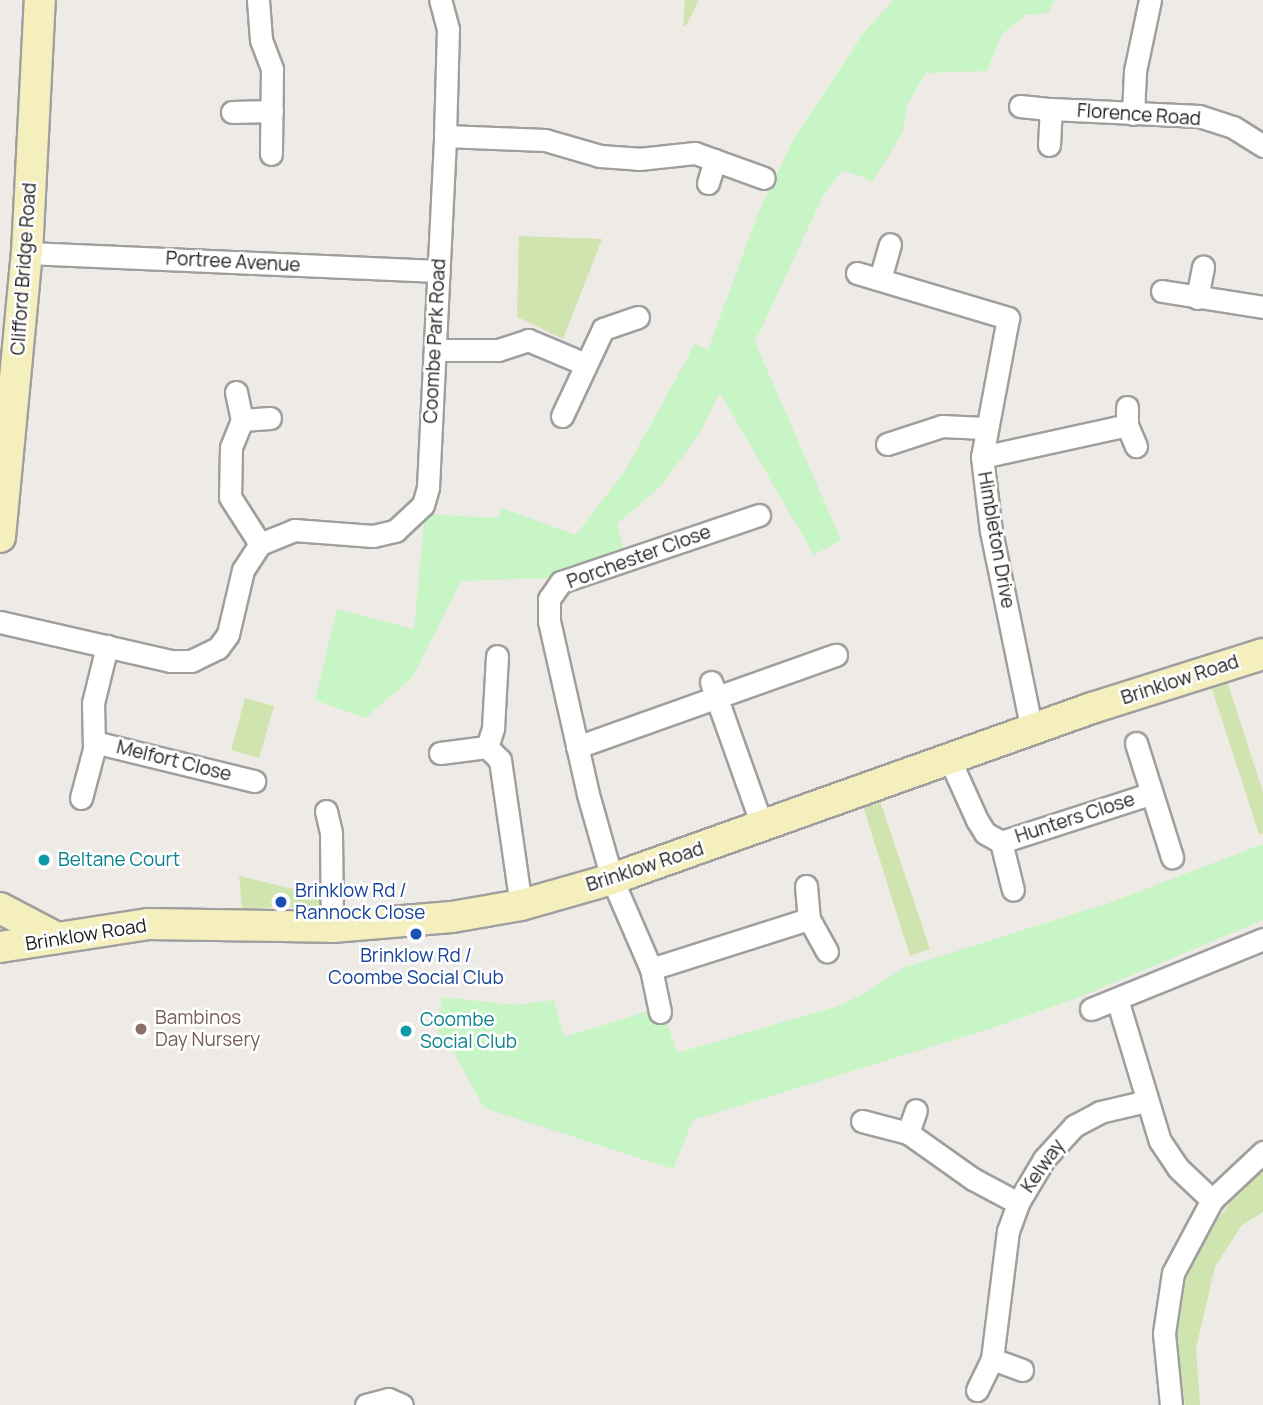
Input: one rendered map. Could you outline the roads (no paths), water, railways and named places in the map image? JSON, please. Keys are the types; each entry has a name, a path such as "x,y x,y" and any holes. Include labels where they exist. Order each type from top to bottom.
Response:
{"main road":[{"name":"Clifford Bridge Road","path":"0,537 27,253 40,0"},
{"name":"Brinklow Road","path":"0,947 149,924 332,927 452,917 521,905 612,879 763,828 949,758 1263,654"},
{"path":"0,908 57,938"}],"street":[{"path":"258,0 259,30 272,69 271,154"},
{"path":"1133,114 1135,71 1150,0"},
{"name":"Coombe Park Road","path":"260,544 294,530 373,536 409,521 423,505 428,487 445,136 448,29 445,2"},
{"name":"Florence Road","path":"1020,106 1199,116 1233,127 1263,146"},
{"name":"Florence Road","path":"1049,145 1051,108"},
{"path":"233,112 272,111"},
{"path":"445,136 545,140 600,156 639,159 676,152 715,160 764,178"},
{"path":"708,183 715,160"},
{"path":"880,279 890,244"},
{"name":"Portree Avenue","path":"27,253 439,271"},
{"path":"1197,298 1203,267"},
{"name":"Himbleton Drive","path":"857,273 1008,318 1010,326 984,428 982,457 991,531 1032,730"},
{"path":"1161,291 1263,307"},
{"path":"562,416 603,330 638,317"},
{"path":"435,350 498,351 528,340 585,364"},
{"path":"0,622 170,661 205,657 228,634 243,570 260,544 230,497 231,447 243,420 236,391"},
{"path":"982,457 1127,416 1136,446"},
{"path":"243,420 270,418"},
{"path":"887,444 942,426 984,428"},
{"name":"Porchester Close","path":"660,1012 651,969 612,879 577,747 549,621 549,599 561,582 759,515"},
{"name":"Melfort Close","path":"81,798 94,742 93,703 107,646"},
{"path":"577,747 715,690 836,655"},
{"path":"487,747 493,728 497,656"},
{"path":"715,690 763,828"},
{"name":"Melfort Close","path":"94,742 254,781"},
{"name":"Hunters Close","path":"1136,743 1172,857"},
{"path":"440,754 487,747"},
{"path":"487,747 500,760 521,905"},
{"name":"Hunters Close","path":"949,758 985,833 1001,842 1013,890"},
{"name":"Hunters Close","path":"1001,842 1150,794"},
{"path":"326,811 331,833 332,927"},
{"path":"806,886 809,919 827,951"},
{"path":"651,969 809,919"},
{"path":"1091,1009 1214,955 1262,941"},
{"path":"1117,999 1147,1101 1167,1155 1212,1200"},
{"name":"Kelway","path":"976,1390 992,1359 1006,1244 1018,1203 1051,1149 1074,1126 1100,1112 1147,1101"},
{"path":"908,1133 916,1110"},
{"name":"Kelway","path":"862,1121 908,1133 973,1179 1018,1203"},
{"path":"1171,1405 1164,1364 1166,1302 1190,1236 1212,1200 1263,1153"},
{"path":"992,1359 1022,1370"},
{"path":"366,1405 388,1399 402,1405"}],"place":[{"name":"Beltane Court","path":"44,860"},
{"name":"Brinklow Rd / Rannock Close","path":"281,902"},
{"name":"Brinklow Rd / Coombe Social Club","path":"416,934"},
{"name":"Bambinos Day Nursery","path":"141,1029"},
{"name":"Coombe Social Club","path":"406,1031"}]}
